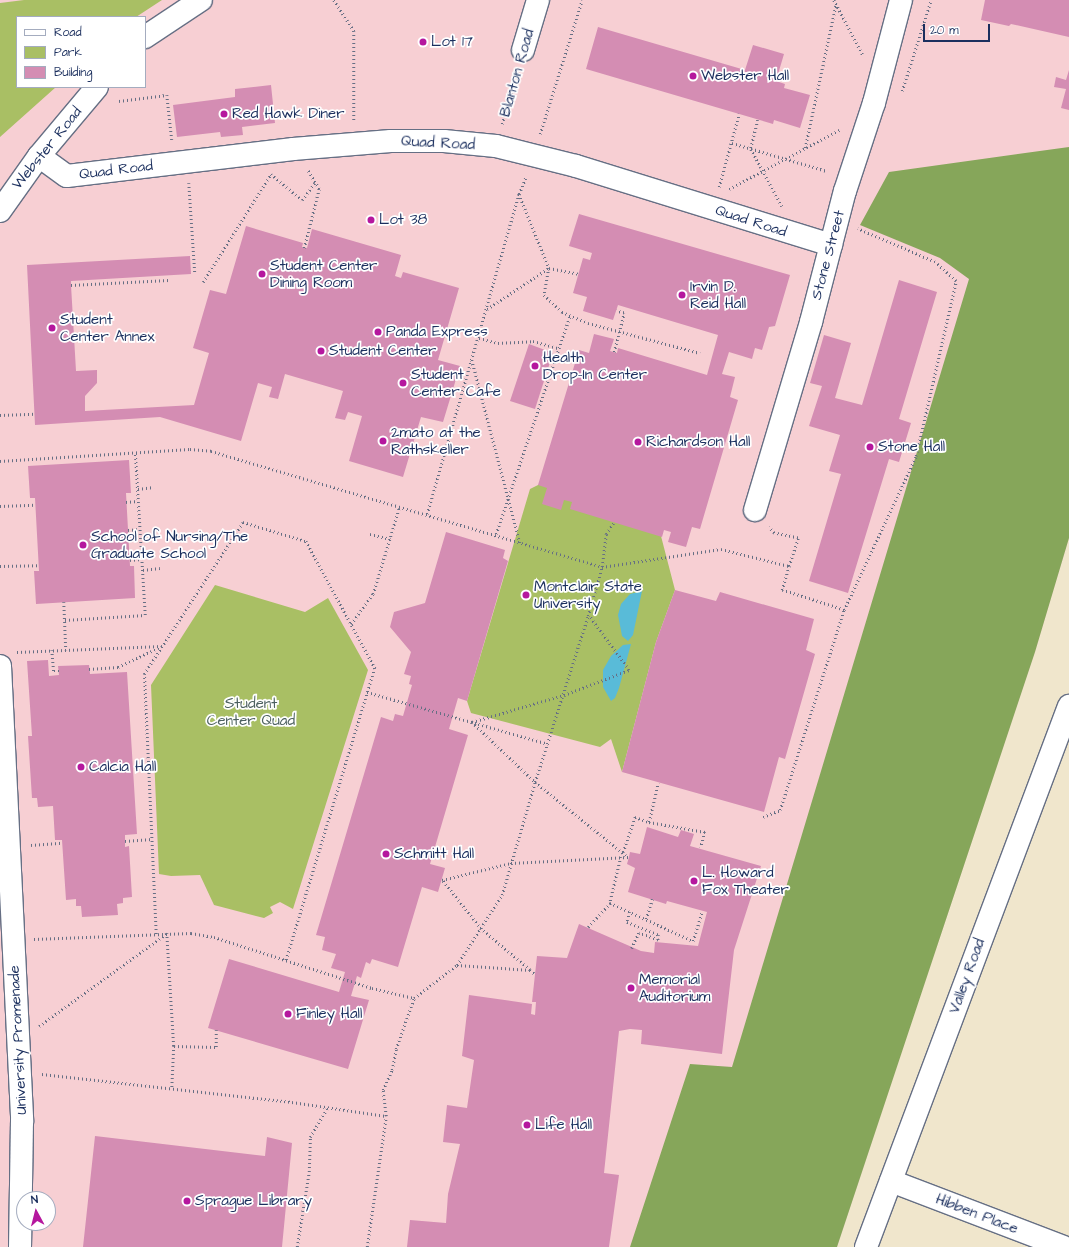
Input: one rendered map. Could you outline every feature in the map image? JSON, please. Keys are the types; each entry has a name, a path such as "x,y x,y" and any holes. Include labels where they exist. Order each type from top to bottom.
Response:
{"street":[{"path":"146,36 201,0"},
{"name":"Blanton Road","path":"523,50 538,0"},
{"name":"Stone Street","path":"755,510 850,178 885,64 901,0"},
{"name":"Webster Road","path":"0,211 39,156 96,88"},
{"name":"Quad Road","path":"39,156 66,176 391,141 444,141 496,146 715,203 800,237 831,245"},
{"name":"University Promenade","path":"8,659 8,846 22,1120 20,1247"},
{"name":"Valley Road","path":"866,1247 1069,706"},
{"name":"Hibben Place","path":"891,1181 1064,1247"}],"path":[{"path":"334,0 354,31 353,131"},
{"path":"427,514 479,338 519,194 534,155 582,0"},
{"path":"834,0 866,59 885,64"},
{"path":"805,148 836,4"},
{"name":"Blanton Road","path":"496,146 523,50"},
{"path":"119,100 167,95 172,140 182,139 186,162 194,274"},
{"path":"715,203 739,114"},
{"path":"758,120 751,149 800,237"},
{"path":"715,203 763,171 843,128"},
{"path":"732,143 850,178"},
{"path":"302,165 306,167 319,189 304,248"},
{"path":"270,170 271,174 302,200 315,183"},
{"path":"203,282 271,174"},
{"path":"519,194 549,268 544,295 562,312 619,331 700,353"},
{"path":"763,817 780,810 844,610 916,456 956,281 935,262 853,227"},
{"path":"486,309 549,268 579,274"},
{"path":"71,285 169,280"},
{"path":"614,352 624,313 616,311"},
{"path":"496,534 509,500 570,315"},
{"path":"479,338 498,343 533,342 559,348"},
{"path":"472,360 521,544"},
{"path":"544,380 548,382"},
{"path":"0,415 35,414"},
{"path":"0,461 190,449 211,451 399,508 427,514 496,534 521,544 602,567"},
{"path":"65,620 145,615 136,452"},
{"path":"138,489 154,487"},
{"path":"126,502 138,501"},
{"path":"0,506 35,505"},
{"path":"351,624 373,594 399,508"},
{"path":"156,934 144,674 243,522 306,541 375,668 286,961"},
{"path":"367,1247 386,1116 383,1090 392,1070 396,1049 414,998 457,966 502,895 535,782 588,616 602,567 606,534 614,522"},
{"path":"128,530 140,529"},
{"path":"370,534 390,539"},
{"path":"130,560 142,559"},
{"path":"0,566 39,565"},
{"path":"789,566 782,590 844,610"},
{"path":"143,570 160,568"},
{"path":"64,602 66,650"},
{"path":"472,722 564,695 629,670 588,616"},
{"path":"8,659 52,650 162,646"},
{"path":"89,669 118,667 162,646"},
{"path":"52,650 54,671 59,671"},
{"path":"367,692 548,744"},
{"path":"472,722 535,782 629,857 511,863 442,880 481,929 535,974"},
{"path":"649,822 658,782"},
{"path":"623,852 635,817 649,822 705,832 700,848"},
{"path":"125,840 152,839"},
{"path":"8,846 62,843"},
{"path":"588,927 610,903 621,857"},
{"path":"646,919 652,899"},
{"path":"610,903 693,942 702,911"},
{"path":"630,912 627,922 659,936 658,940 639,933 632,948"},
{"path":"12,940 191,932 214,937 372,988 414,998"},
{"path":"17,1042 167,933"},
{"path":"167,933 174,1046 172,1088"},
{"path":"457,966 530,970"},
{"path":"174,1046 216,1046 216,1030"},
{"path":"19,1071 292,1102 327,1109 386,1116"},
{"path":"297,1247 309,1172 310,1137 327,1109"}],"shaded area":[{"name":"Montclair State University","path":"0,0 1069,0 1069,538 1035,652 837,1247 0,1247"}],"green space":[{"path":"24,0 162,0 138,16 16,16 16,88 55,88 0,137 0,3"},
{"path":"1069,147 1069,538 1035,652 837,1247 630,1247 690,1064 732,1067 969,279 940,258 860,225 889,172"},
{"path":"544,482 655,513 675,590 656,642 622,772 611,739 600,747 471,713 467,701 530,489"},
{"name":"Student Center Quad","path":"215,585 305,612 328,598 368,670 293,909 280,902 270,907 273,913 264,918 214,905 200,875 171,876 159,874 151,685"}],"water":[{"path":"642,591 633,635 628,641 622,636 618,615 621,604 630,594"},
{"path":"631,644 619,688 615,698 611,701 603,687 603,670 611,656 623,645"}],"building":[{"path":"985,0 1069,0 1069,37 1011,24 1009,26 981,20"},
{"name":"Webster Hall","path":"598,27 745,70 753,45 784,54 776,81 785,84 784,88 810,95 800,128 774,120 773,124 586,69"},
{"path":"1069,70 1069,110 1061,108 1066,89 1054,87 1056,77 1066,80"},
{"name":"Red Hawk Diner","path":"271,85 275,123 242,127 243,135 221,137 220,132 177,137 173,105 235,97 235,89"},
{"name":"Richardson Hall","path":"579,214 790,275 775,326 769,327 762,350 755,348 752,359 729,352 722,374 735,377 730,397 738,400 700,529 692,527 686,547 668,542 671,532 664,530 662,537 570,509 572,502 564,500 561,510 542,504 547,488 538,485 579,350 589,353 594,334 614,339 610,351 617,353 618,348 707,375 718,335 618,305 613,320 583,311 587,297 573,293 583,258 590,260 592,253 569,246"},
{"name":"Student Center","path":"246,226 303,243 302,247 307,248 312,229 401,255 395,276 401,278 403,272 459,288 438,360 460,366 443,422 421,417 403,477 349,461 362,416 348,412 345,420 335,418 343,391 285,374 278,399 269,397 272,387 258,383 241,441 160,417 35,425 27,265 190,256 191,274 71,281 71,285 76,371 97,370 97,383 85,396 85,411 194,405 209,353 193,348 210,290 226,294"},
{"name":"Stone Hall","path":"899,280 937,292 899,419 911,423 899,462 889,459 848,593 809,581 841,474 829,471 840,435 809,426 822,386 810,383 824,335 851,343 835,398 862,405"},
{"name":"Health Drop-In Center","path":"529,344 553,353 535,409 510,401"},
{"name":"School of Nursing/The Graduate School","path":"129,460 131,493 126,493 130,566 134,566 135,598 36,604 34,571 39,571 35,498 30,498 28,466"},
{"path":"446,532 505,550 503,558 508,561 467,701 458,698 449,729 468,735 430,864 445,868 438,892 422,887 398,967 372,959 370,964 366,962 361,978 357,976 351,996 369,1000 348,1069 208,1028 229,959 339,992 345,972 331,968 336,954 322,950 325,937 316,935 381,717 393,721 395,714 403,716 412,685 409,684 411,676 404,674 411,652 390,627 394,612 425,603"},
{"path":"675,590 716,601 720,592 814,619 806,650 815,654 785,759 779,757 764,812 622,772 656,642"},
{"name":"Calcia Hall","path":"48,660 49,676 59,675 58,666 89,665 90,674 127,672 137,834 125,835 125,847 129,846 132,897 123,898 123,903 117,904 118,915 82,917 81,906 76,906 76,899 66,900 62,840 55,840 53,806 38,807 37,798 32,798 28,736 32,736 27,661"},
{"path":"647,827 678,837 681,830 694,834 690,846 761,866 734,950 722,1054 641,1044 642,1030 630,1029 619,1031 604,1173 619,1175 609,1247 407,1247 410,1220 446,1223 448,1194 460,1144 443,1142 447,1105 467,1108 474,1060 462,1056 469,995 532,1004 531,1014 535,1015 536,1002 532,1002 537,956 567,958 579,924 641,951 654,953 655,942 698,946 707,912 667,901 666,904 628,892 635,868 627,864 630,852 640,854"},
{"name":"Sprague Library","path":"95,1136 265,1156 267,1137 292,1143 282,1247 83,1247"}],"place":[{"name":"Lot 17","path":"423,42"},
{"name":"Webster Hall","path":"693,76"},
{"name":"Red Hawk Diner","path":"224,114"},
{"name":"Lot 38","path":"371,220"},
{"name":"Student Center Dining Room","path":"262,274"},
{"name":"Irvin D. Reid Hall","path":"682,295"},
{"name":"Student Center Annex","path":"52,328"},
{"name":"Panda Express","path":"378,332"},
{"name":"Student Center","path":"321,351"},
{"name":"Health Drop-In Center","path":"535,366"},
{"name":"Student Center Cafe","path":"403,383"},
{"name":"2mato at the Rathskeller","path":"383,441"},
{"name":"Richardson Hall","path":"638,442"},
{"name":"Stone Hall","path":"870,447"},
{"name":"School of Nursing/The Graduate School","path":"83,545"},
{"name":"Montclair State University","path":"526,595"},
{"name":"Calcia Hall","path":"81,767"},
{"name":"Schmitt Hall","path":"386,854"},
{"name":"L. Howard Fox Theater","path":"694,881"},
{"name":"Memorial Auditorium","path":"631,988"},
{"name":"Finley Hall","path":"288,1014"},
{"name":"Life Hall","path":"527,1125"},
{"name":"Sprague Library","path":"187,1201"}]}
